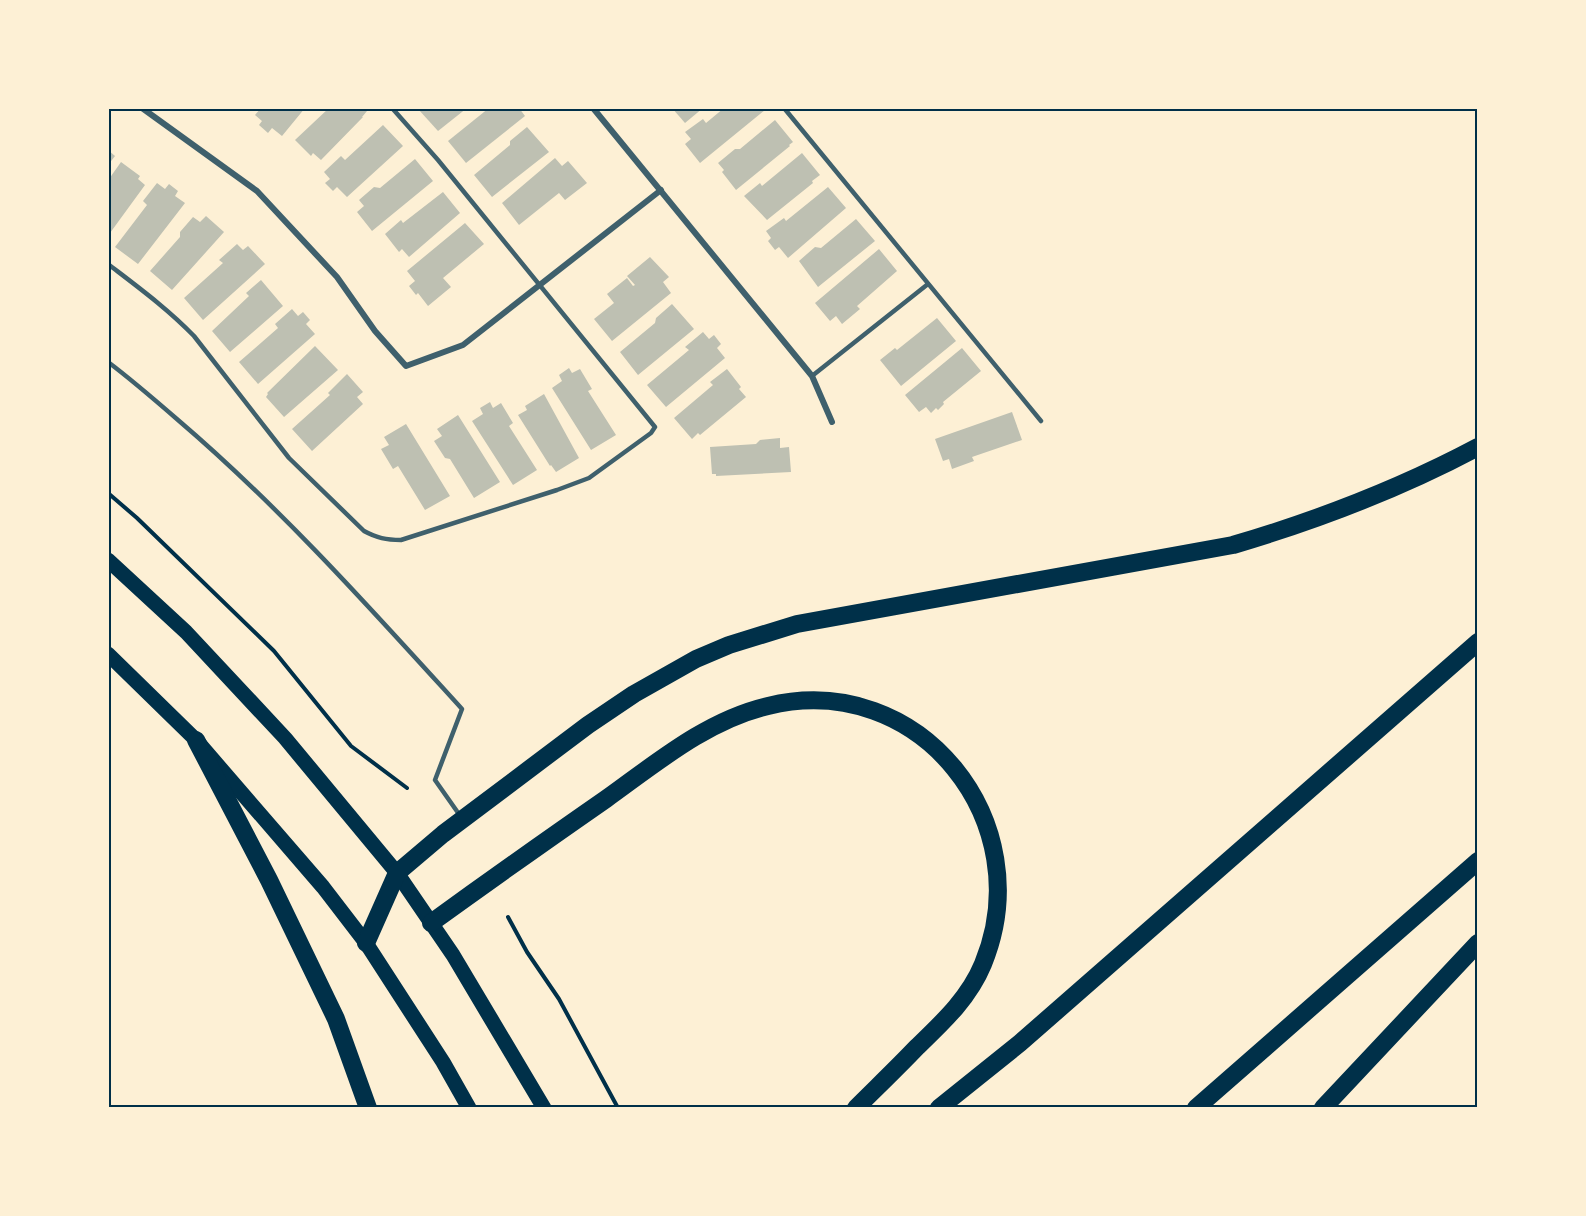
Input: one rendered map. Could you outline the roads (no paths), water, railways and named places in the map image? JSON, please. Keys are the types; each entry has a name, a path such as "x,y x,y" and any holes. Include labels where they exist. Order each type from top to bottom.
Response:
{"highway":[{"path":"366,943 396,873 463,819 588,725 665,675 729,645 797,624 1233,545 1288,529 1394,489 1478,447"},
{"path":"939,1108 1020,1043 1478,642"},
{"path":"432,923 662,759 735,717 767,706 817,699 880,713 900,722 936,747 966,782 988,825 998,872 998,897 990,944 982,967 970,988 940,1025 856,1108"},
{"path":"196,740 269,880 336,1019 368,1108"},
{"path":"1196,1108 1478,861"},
{"path":"1323,1108 1478,942"}],"main road":[{"path":"108,560 186,632 278,730 396,873 453,954 544,1108"},
{"path":"108,654 196,740 323,887 366,943 443,1062 469,1108"}],"street":[{"path":"142,108 257,191 337,277 375,331 406,366 463,345 661,190"},
{"path":"593,108 812,376 832,422"}],"lane":[{"path":"108,264 165,308 194,336 304,474 364,531 386,540 401,540 589,478 651,433 655,427 438,160 392,108"},
{"path":"784,108 1041,421"},
{"path":"812,376 928,284"},
{"path":"108,362 208,446 272,505 462,709 435,780 463,819"}]}
